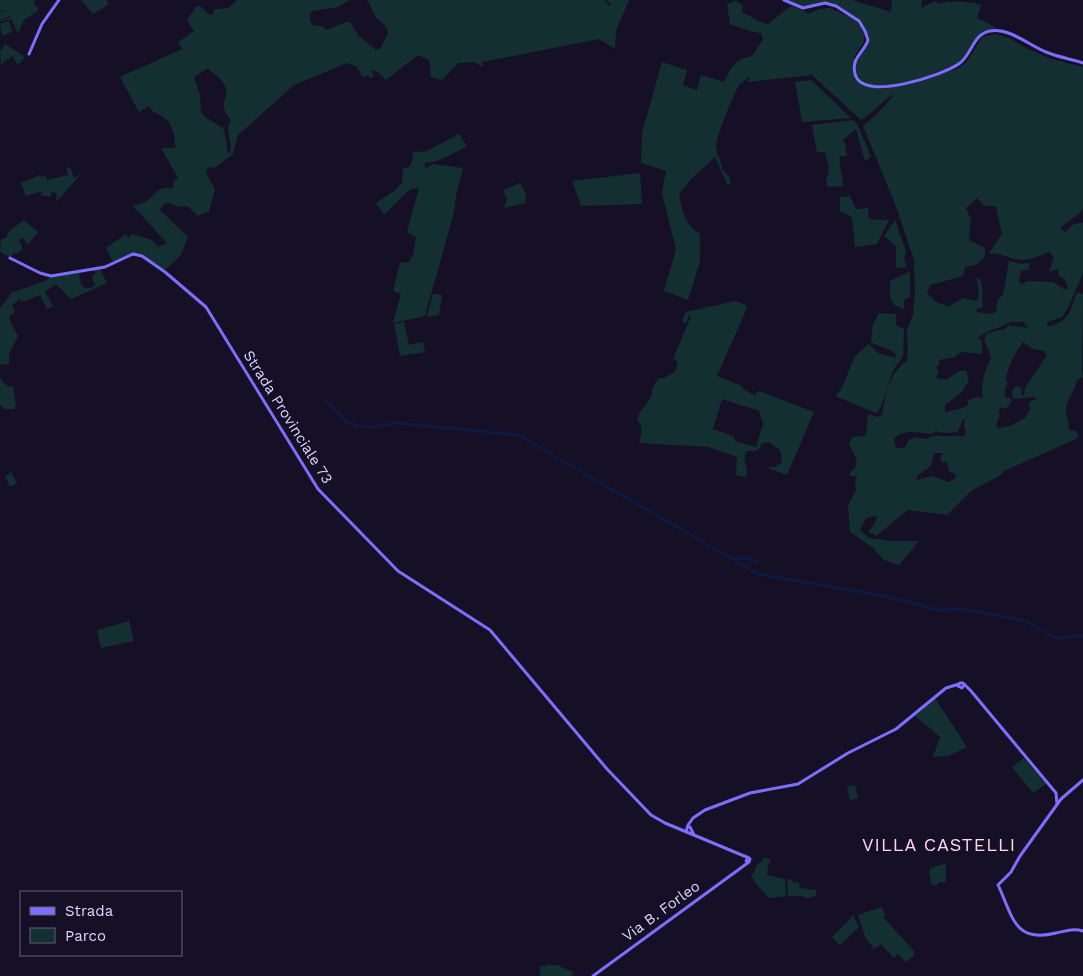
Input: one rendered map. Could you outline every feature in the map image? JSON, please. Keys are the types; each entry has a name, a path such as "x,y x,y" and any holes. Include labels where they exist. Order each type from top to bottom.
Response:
{"main road":[{"path":"29,54 42,24 59,0"},
{"path":"784,0 803,8 821,3 830,4 856,17 865,31 868,40 857,57 854,71 857,80 864,85 903,85 956,65 966,57 979,36 988,31 995,30 1030,42 1048,53 1083,63"},
{"name":"Strada Provinciale 73","path":"10,258 40,274 51,276 105,267 133,254 142,256 165,272 206,307 323,494 398,571 486,626 607,768 657,819 678,828"},
{"path":"686,832 702,812 750,793 798,784 848,752 901,726 952,685 961,686 968,689 1058,796 1057,804 1019,857 1011,872 999,886 1018,926 1026,933 1045,936 1075,930 1083,931"},
{"path":"1058,796 1065,795 1083,780"},
{"path":"678,828 690,825"},
{"path":"690,825 694,836"},
{"path":"678,828 694,836"},
{"name":"Via B. Forleo","path":"593,976 744,866 748,860 743,856 694,836"}],"green space":[{"path":"0,0 37,0 33,2 39,10 24,20 18,33 11,19 0,22 12,15 0,20 0,12 9,10 0,11"},
{"path":"81,0 106,0 109,4 93,14"},
{"path":"237,0 350,0 338,7 313,11 310,14 310,21 313,25 322,26 326,30 350,22 359,36 376,50 381,48 388,33 383,23 377,19 367,0 604,0 610,6 607,0 629,0 616,31 615,49 599,39 482,62 483,67 474,62 458,63 442,80 431,77 429,60 418,55 386,80 378,72 371,70 374,76 370,78 368,75 363,77 356,66 347,63 294,85 238,135 233,154 216,167 208,168 206,173 215,189 209,211 197,216 189,207 179,207 168,203 164,204 160,210 188,237 181,255 165,270 137,253 124,256 113,262 106,248 126,234 128,238 132,234 152,240 158,247 167,243 133,206 146,201 161,189 173,188 174,181 178,178 161,148 175,148 174,134 170,124 149,106 139,112 120,77 182,49 178,42 194,31 187,20 196,7 200,6 210,15 213,14 215,9 229,8","holes":["208,68 225,86 224,109 231,120 228,128 230,153 228,153 224,129 205,117 201,112 200,95 194,77"]},
{"path":"786,0 842,0 838,5 843,0 852,0 891,12 892,0 922,0 921,8 935,1 939,4 954,2 970,3 981,5 977,18 995,27 997,30 984,32 962,60 952,66 908,83 899,85 868,85 857,80 855,64 867,44 868,36 858,19 836,4 828,3 805,8"},
{"path":"735,1 743,5 742,13 768,24 791,6 808,14 819,9 830,8 855,19 864,32 864,42 854,57 854,78 872,88 897,87 911,84 958,68 967,60 982,37 996,34 1011,39 1051,59 1083,67 1083,207 1081,212 1061,227 1065,232 1074,224 1083,223 1083,273 1068,308 1062,317 1048,322 1047,327 1055,325 1064,319 1070,311 1077,292 1083,294 1083,377 1077,380 1066,410 1069,430 1076,431 1079,436 1004,471 999,476 971,491 947,515 908,510 876,536 868,532 875,523 877,516 866,518 860,530 869,538 889,541 919,541 899,565 884,560 873,548 850,532 848,505 856,491 857,476 850,476 850,472 855,468 857,460 849,444 852,437 864,436 866,434 868,414 877,417 882,415 886,392 892,378 896,371 907,361 907,329 913,315 915,263 897,209 863,126 896,93 861,120 812,75 748,82 750,76 742,82 729,107 716,146 722,169 730,178 731,185 727,184 715,157 692,178 679,194 683,212 688,222 700,234 700,262 688,300 664,291 676,249 662,193 666,171 641,163 642,133 662,62 687,70 683,85 697,90 701,75 724,82 734,65 746,57 752,56 763,39 761,33 730,24 727,4","holes":["977,198 984,206 996,206 1002,234 989,253 1021,260 1049,252 1054,257 1049,272 1058,269 1059,276 1065,279 1068,289 1064,289 1053,282 1028,281 1022,284 1019,281 1021,271 1028,270 1030,263 1021,264 1009,261 1003,295 998,299 996,312 991,314 976,312 977,309 983,307 981,283 980,279 977,278 979,297 976,301 964,298 949,307 936,302 927,293 930,285 963,276 965,267 976,265 985,257 985,248 969,240 971,220 966,208","1023,321 1028,328 1009,325 1005,329 987,333 984,339 991,358 984,378 983,398 977,397 968,400 968,405 945,412 945,405 962,392 969,380 966,371 959,371 946,380 936,378 939,371 936,368 939,365 939,360 954,357 961,352 982,354 982,341 978,338 988,331 1010,322","1023,342 1033,349 1044,351 1047,355 1026,386 1024,395 1021,395 1022,391 1019,386 1015,387 1012,391 1013,399 1035,397 1036,400 1030,401 1028,406 1031,408 1025,418 1010,426 999,428 996,426 1000,414 998,411 1001,407 1004,409 1009,406 1012,401 1010,398 1005,397 1005,388 1008,383 1006,381 1012,360","965,419 964,427 966,432 964,436 935,436 925,439 916,437 909,440 904,448 896,448 894,439 907,432 932,434 936,431 944,433 958,432 962,421","934,453 944,453 941,456 941,462 947,462 949,472 956,474 955,479 949,482 932,476 916,480 918,475 931,466"]},
{"path":"9,21 12,32 2,36 0,24"},
{"path":"5,44 24,56 22,62 20,59 21,62 17,64 13,57 15,55 3,62 1,66 0,49 2,50"},
{"path":"811,80 851,118 802,122 795,82"},
{"path":"853,120 858,125 871,157 865,161 856,129 843,140 847,156 840,156 843,186 828,187 826,179 829,172 828,163 825,152 817,152 812,125"},
{"path":"459,134 467,146 441,159 424,163 426,168 433,164 463,168 454,212 425,316 393,323 401,294 393,291 400,263 409,262 413,255 416,237 407,232 419,188 411,189 407,192 384,215 376,203 402,183 403,168 409,167 413,157 412,153 422,151 423,153"},
{"path":"70,167 74,178 80,175 57,201 57,194 52,192 50,197 41,195 41,191 26,196 21,183 40,175 41,177 46,176 47,180 68,175 67,168"},
{"path":"640,173 642,204 581,206 572,181"},
{"path":"520,183 526,194 525,203 504,208 507,199 503,190"},
{"path":"850,196 856,209 868,208 869,219 889,220 877,244 855,247 852,217 840,211 840,197"},
{"path":"24,220 38,232 28,245 23,238 19,240 23,249 16,254 15,252 10,257 0,252 1,239 6,238 8,232"},
{"path":"895,220 906,251 904,259 907,267 896,268 896,246 884,236"},
{"path":"100,269 107,283 71,299 56,284 45,292 53,306 60,303 47,309 40,295 22,302 20,299 12,305 15,312 10,315 9,319 18,336 9,354 9,364 0,365 0,308 11,293 47,280 51,276 79,272 81,285 90,288 95,285 92,277 96,273 93,270"},
{"path":"910,271 910,297 904,300 904,309 894,305 890,296 890,281"},
{"path":"433,294 442,295 439,315 428,317 427,315"},
{"path":"735,301 746,305 747,308 717,376 742,386 743,389 754,395 759,391 814,412 787,475 768,467 775,467 782,462 780,450 768,442 761,444 760,448 756,451 747,451 745,454 747,475 745,477 736,475 737,457 708,447 639,443 641,428 637,420 640,412 651,397 653,387 659,378 664,378 675,372 678,364 673,359 691,316 689,315 686,323 682,321 686,312","holes":["722,399 759,411 763,424 756,447 735,441 733,436 713,429"]},
{"path":"879,313 896,314 896,325 904,329 903,356 893,371 881,407 876,413 835,396 844,384 856,356 869,344 878,353 896,358 895,353 892,351 871,342 873,324"},
{"path":"404,322 409,345 423,342 425,352 400,356 394,324"},
{"path":"0,377 9,387 13,386 16,404 14,409 4,409 0,405"},
{"path":"11,472 17,483 10,487 5,476"},
{"path":"129,621 134,641 101,648 97,630"},
{"path":"935,698 967,747 948,756 933,757 940,737 915,716"},
{"path":"1024,758 1046,784 1033,793 1012,767"},
{"path":"855,785 858,798 850,800 847,787"},
{"path":"762,857 771,860 768,865 767,875 785,879 786,896 768,898 754,881 751,874 754,873 757,864 763,861"},
{"path":"946,864 946,882 932,885 929,873 931,868"},
{"path":"787,879 792,880 794,884 798,881 800,888 816,890 816,896 807,898 788,896"},
{"path":"882,907 885,915 883,917 914,951 915,955 906,962 898,954 894,958 881,944 873,950 873,947 866,939 858,915"},
{"path":"854,915 859,927 840,945 832,937"},
{"path":"540,965 546,967 546,965 557,965 573,972 572,976 540,976"}],"waterway":[{"path":"325,400 347,422 358,426 370,427 396,423 518,435 758,574 873,594 937,610 961,609 1023,620 1056,638 1083,636"},
{"path":"732,559 748,558 757,562"}],"district":[{"name":"VILLA CASTELLI","path":"939,844"}]}
